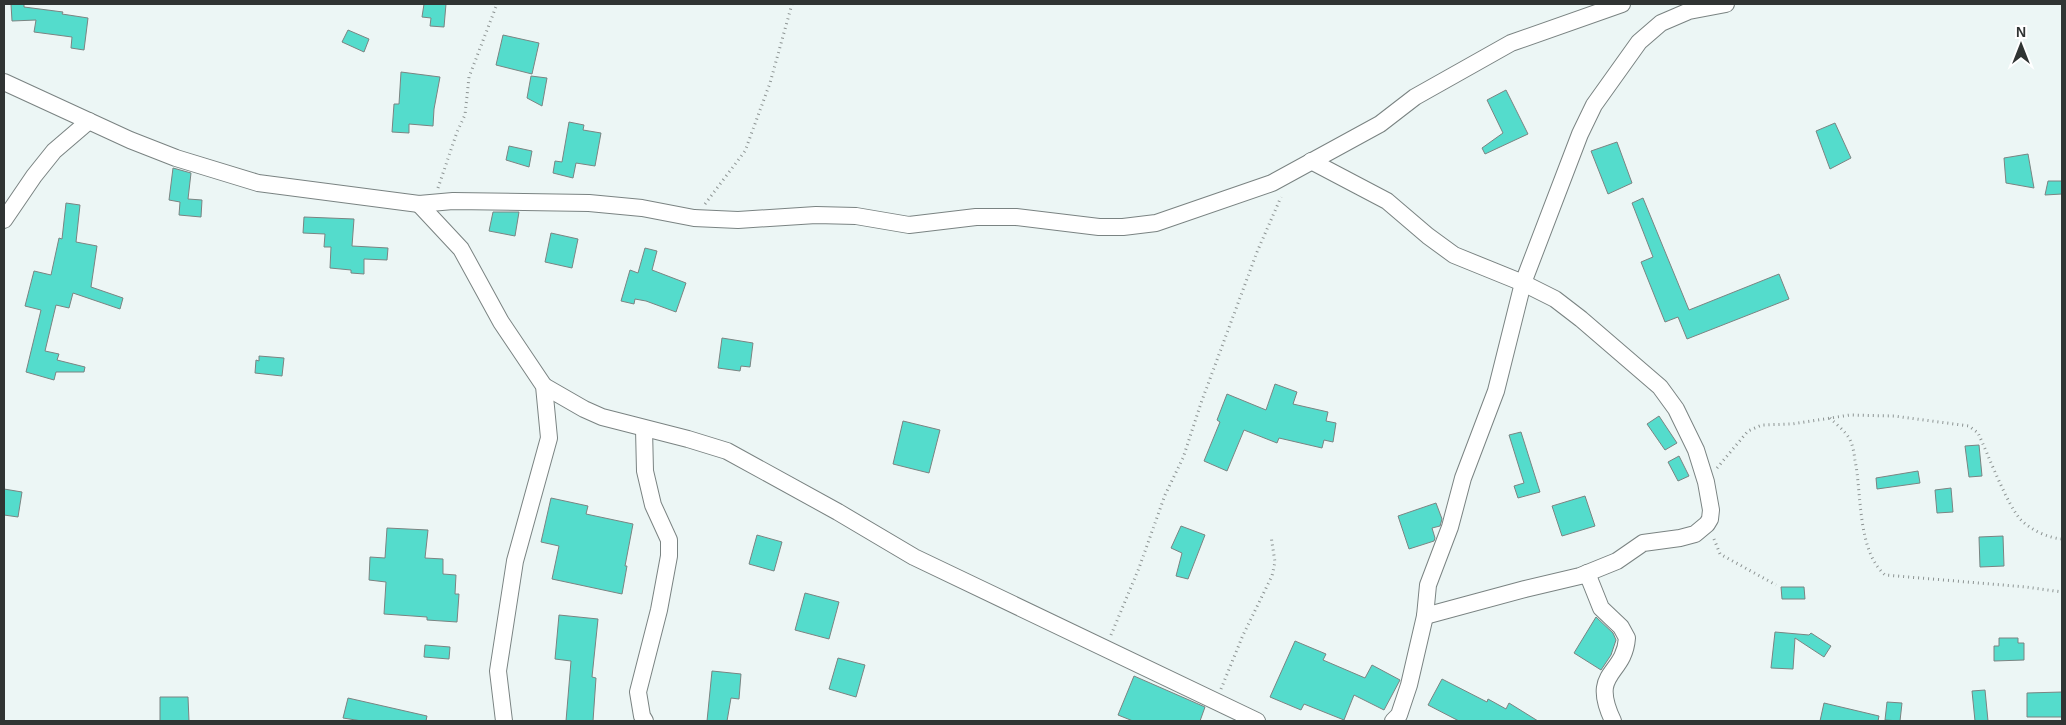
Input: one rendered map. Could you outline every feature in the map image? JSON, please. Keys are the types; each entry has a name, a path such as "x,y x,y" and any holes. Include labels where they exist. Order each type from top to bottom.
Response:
{"street":[{"path":"4,82 176,158 258,183 426,204 496,201 588,203 642,208 694,218 738,220 816,215 856,216 909,226 976,217 1016,217 1099,227 1123,227 1156,223 1272,183 1380,124 1421,93 1511,43 1587,10 1622,4"},
{"path":"1393,721 1399,715 1409,685 1425,616 1428,586 1450,527 1463,478 1496,392 1523,283 1580,134 1594,105 1639,42 1661,23 1689,11 1726,4"},
{"path":"4,220 34,176 54,151 89,121"},
{"path":"1311,161 1387,201 1454,255 1523,283 1555,299 1581,319 1660,388 1676,410 1696,450 1706,482 1711,510 1710,518 1707,524 1695,534 1643,543 1616,561 1587,573 1425,616"},
{"path":"426,204 461,249 500,322 544,386 584,410 602,417 688,439 726,451 838,512 914,557 1106,647 1216,701 1247,719"},
{"path":"504,721 498,671 515,561 549,438 544,386"},
{"path":"642,719 638,692 659,610 669,556 669,540 653,505 645,471 644,429"},
{"path":"1587,573 1600,608 1621,626 1627,638 1623,652 1604,687 1605,705 1613,721"}],"path":[{"path":"426,204 466,115 469,77 496,4"},
{"path":"694,218 745,150 770,83 792,4"},
{"path":"1106,647 1139,568 1165,496 1183,458 1201,403 1257,252 1292,172"},
{"path":"1706,482 1745,434 1752,428 1762,425 1792,424 1850,415 1894,416 1962,425 1974,428 1978,433 2021,520 2045,535 2062,539"},
{"path":"1830,418 1848,436 1852,445 1858,473 1863,528 1875,566 1884,575 2026,587 2062,592"},
{"path":"1710,518 1716,548 1720,554 1776,586"},
{"path":"1216,701 1243,635 1272,576 1275,562 1271,536"}],"building":[{"path":"11,4 24,4 24,7 63,12 62,14 88,18 84,50 71,48 72,37 34,32 36,20 12,21"},
{"path":"424,4 446,4 444,27 430,26 431,18 422,17"},
{"path":"348,30 369,39 364,52 342,42"},
{"path":"503,35 539,43 532,74 496,65"},
{"path":"401,72 440,77 433,126 409,124 409,133 392,132 394,104 399,104"},
{"path":"531,76 547,78 542,106 527,98"},
{"path":"1506,90 1528,134 1485,154 1482,148 1503,133 1487,100"},
{"path":"569,122 584,125 583,130 601,133 595,166 576,163 573,178 553,173 555,161 562,162"},
{"path":"1835,123 1851,158 1830,169 1816,131"},
{"path":"1617,142 1632,183 1608,194 1591,151"},
{"path":"509,146 532,151 529,167 506,160"},
{"path":"2028,154 2034,188 2006,183 2004,158"},
{"path":"173,168 191,173 188,199 202,200 201,217 179,215 180,202 169,200"},
{"path":"2048,181 2062,181 2062,194 2045,195"},
{"path":"1643,198 1689,310 1779,274 1789,299 1687,339 1678,317 1665,322 1641,262 1653,257 1632,203"},
{"path":"66,203 80,205 76,242 97,246 91,287 123,298 120,309 73,293 69,308 56,305 45,351 59,354 57,360 85,367 84,372 56,372 54,380 26,372 41,310 25,306 34,271 51,275 59,238 62,239"},
{"path":"493,212 519,212 515,236 489,231"},
{"path":"304,217 354,219 352,246 388,248 387,260 364,259 364,274 351,273 351,270 330,268 331,247 324,247 325,234 303,233"},
{"path":"551,233 578,239 572,268 545,262"},
{"path":"645,248 657,251 652,270 686,283 676,312 646,301 635,299 634,304 621,301 630,270 638,273"},
{"path":"722,338 753,343 750,367 741,366 740,371 718,368"},
{"path":"259,356 284,358 282,376 255,373 256,360 259,361"},
{"path":"1275,384 1297,392 1293,404 1328,412 1326,421 1336,423 1333,442 1324,440 1322,448 1279,438 1277,443 1244,430 1227,471 1204,461 1220,422 1217,420 1227,394 1266,410"},
{"path":"1659,416 1677,443 1665,450 1647,424"},
{"path":"903,421 940,430 929,473 893,464"},
{"path":"1521,432 1540,492 1518,498 1514,486 1524,483 1509,435"},
{"path":"1979,445 1982,476 1969,477 1965,446"},
{"path":"1679,456 1689,476 1678,481 1668,462"},
{"path":"1918,471 1920,483 1877,489 1876,478"},
{"path":"1951,488 1953,512 1937,513 1935,490"},
{"path":"4,489 22,492 18,517 4,515"},
{"path":"1585,496 1595,526 1562,536 1552,506"},
{"path":"551,498 588,506 586,514 633,524 622,594 552,579 559,546 541,542"},
{"path":"1436,503 1442,519 1440,526 1432,528 1434,541 1409,549 1398,516"},
{"path":"1181,526 1205,535 1188,579 1176,576 1182,553 1171,548"},
{"path":"387,528 428,530 425,558 443,559 443,574 456,575 455,594 459,594 457,622 427,620 427,617 384,614 386,582 369,580 370,557 385,558"},
{"path":"757,535 782,542 774,571 749,564"},
{"path":"2003,536 2004,566 1980,567 1979,537"},
{"path":"1781,587 1804,587 1805,599 1782,599"},
{"path":"805,593 839,602 829,639 795,630"},
{"path":"559,615 598,619 592,677 596,678 593,721 566,721 571,661 555,659"},
{"path":"1596,617 1613,633 1616,640 1611,655 1601,670 1574,653"},
{"path":"1775,632 1809,635 1811,633 1831,646 1824,657 1795,638 1793,669 1771,668"},
{"path":"1999,638 2018,638 2018,643 2024,643 2024,660 1994,661 1994,646 1999,646"},
{"path":"1295,641 1326,654 1323,660 1365,678 1372,665 1400,680 1384,710 1354,695 1344,720 1304,704 1301,710 1270,697"},
{"path":"425,645 450,647 449,659 424,657"},
{"path":"838,658 865,665 856,697 829,689"},
{"path":"712,671 741,674 739,699 731,698 727,721 707,721"},
{"path":"1134,676 1205,707 1200,721 1133,721 1118,715"},
{"path":"1442,679 1487,702 1488,699 1506,709 1509,703 1538,721 1459,721 1428,705"},
{"path":"1985,690 1988,721 1975,721 1972,691"},
{"path":"2062,692 2062,717 2027,717 2027,693"},
{"path":"160,697 188,697 189,721 160,721"},
{"path":"348,698 427,716 426,721 362,721 343,718"},
{"path":"1887,702 1902,703 1900,721 1885,720"},
{"path":"1824,703 1879,716 1878,721 1820,721"}]}
